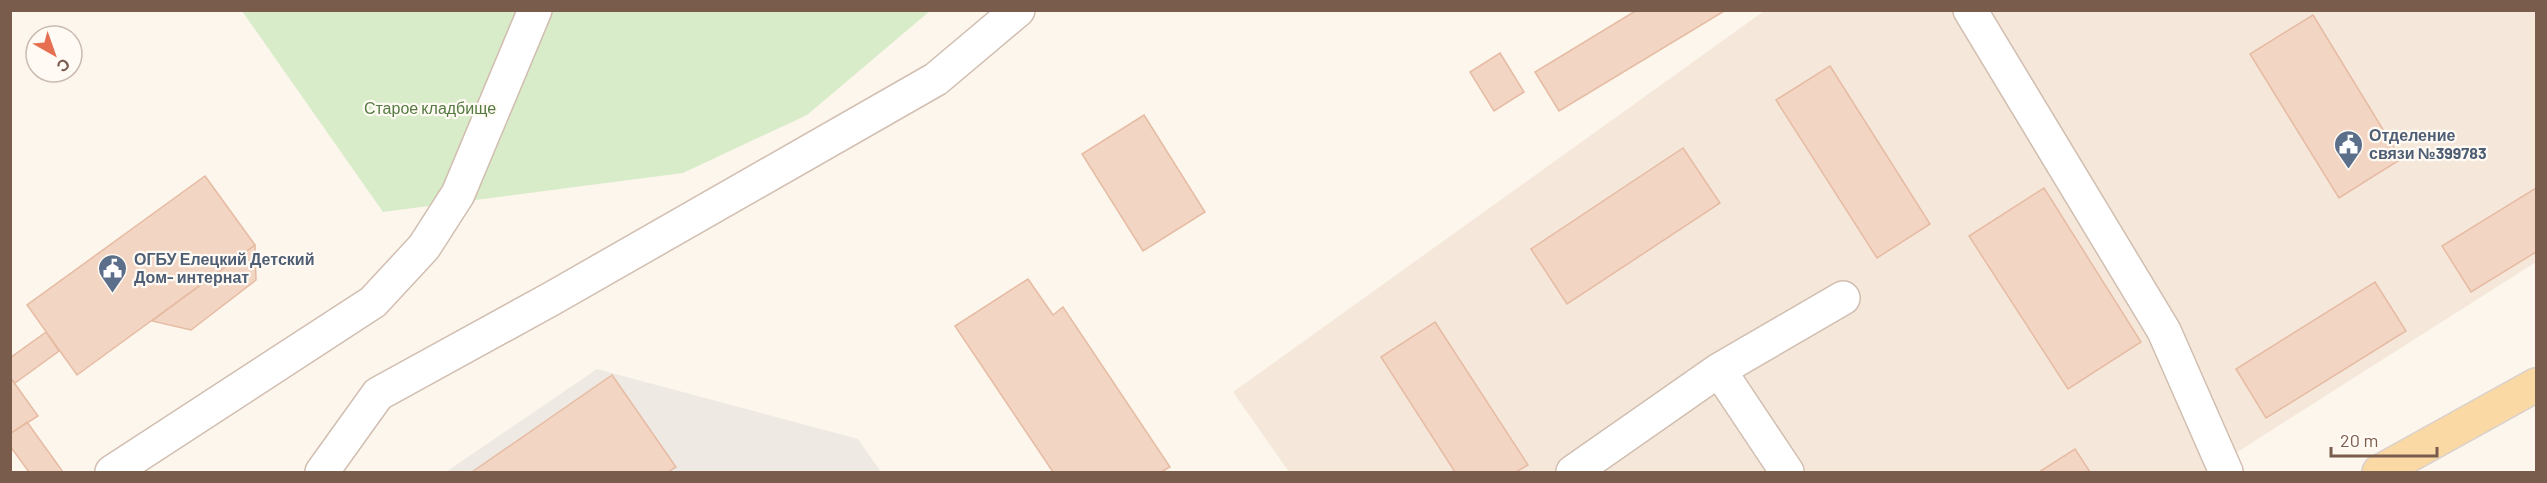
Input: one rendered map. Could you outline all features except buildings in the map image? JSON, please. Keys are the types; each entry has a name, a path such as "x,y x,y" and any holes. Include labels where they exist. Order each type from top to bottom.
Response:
{"main road":[{"path":"2379,472 2536,385"}],"lane":[{"path":"131,467 373,302 424,247 458,194 535,10"},
{"path":"322,472 378,394 551,299 936,79 1018,10"},
{"path":"1970,10 2164,331 2226,472"},
{"path":"1572,472 1719,370 1843,298"},
{"path":"1719,370 1787,472"}],"shaded area":[{"path":"1764,11 2536,11 2536,262 2206,472 1289,472 1233,392"},
{"path":"597,369 858,439 881,472 446,472"}],"green space":[{"name":"Старое кладбище","path":"242,11 930,11 807,115 683,173 383,212"}],"place":[{"name":"Отделение связи №399783","path":"2348,170"},
{"name":"ОГБУ Елецкий Детский Дом- интернат","path":"113,294"}]}
